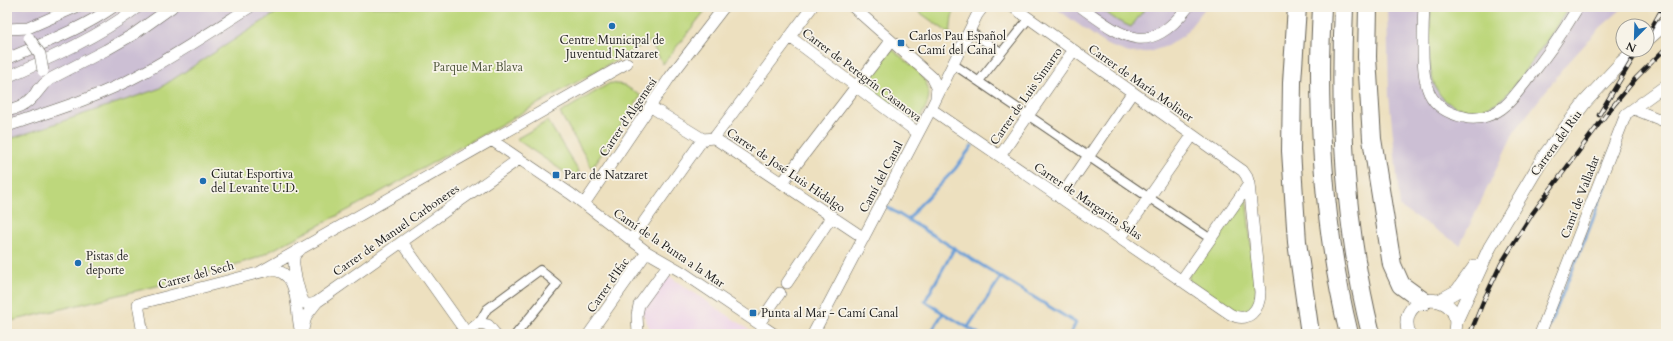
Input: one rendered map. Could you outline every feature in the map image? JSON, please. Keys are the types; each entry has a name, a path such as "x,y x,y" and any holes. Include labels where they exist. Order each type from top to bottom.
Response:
{"highway":[{"path":"1297,7 1292,82 1292,151 1297,242 1310,334"},
{"path":"1322,7 1320,70 1322,150 1330,230 1343,310 1349,334"},
{"path":"1344,7 1341,67 1344,150 1349,220 1364,307 1371,334"},
{"path":"1368,7 1367,57 1372,139 1392,264 1401,285 1431,301"}],"street":[{"path":"8,29 34,26 76,7"},
{"path":"7,59 104,14 113,7"},
{"path":"7,76 65,51 98,34 138,7"},
{"path":"7,110 12,110 25,104 44,84 52,78 134,34 172,7"},
{"path":"7,126 68,106 140,75 250,7"},
{"name":"Carrer d'Algemesí","path":"584,204 670,77 724,7"},
{"path":"631,240 708,138 790,37 812,7"},
{"path":"853,7 932,77 937,87 933,106"},
{"name":"Camí del Canal","path":"813,334 933,106 977,15 984,7"},
{"name":"Carrer de María Moliner","path":"1013,7 1243,171 1249,184"},
{"path":"1081,7 1116,32 1136,38 1146,38 1163,32 1178,20 1188,7"},
{"path":"1424,7 1423,73 1427,90 1433,99 1445,110 1460,117 1477,118 1487,116 1506,106 1544,59 1578,7"},
{"path":"979,81 1028,18"},
{"path":"1655,33 1665,24"},
{"path":"8,29 29,38 40,54 43,71 42,82 35,95"},
{"path":"969,31 1002,52"},
{"name":"Carrer de Peregrín Casanova","path":"790,37 918,134"},
{"path":"782,183 891,41"},
{"name":"Carrer de Luis Simarro","path":"1000,156 1073,51"},
{"name":"Carrera del Riu","path":"1409,334 1407,322 1408,315 1417,304 1431,301 1457,291 1490,247 1526,185 1550,149 1585,102 1626,58"},
{"path":"493,140 627,63"},
{"path":"953,64 1145,195"},
{"name":"Camí de Valladar","path":"1540,334 1626,114 1666,85"},
{"path":"1060,198 1132,93"},
{"name":"Carrer de Margarita Salas","path":"933,106 1060,198 1238,318 1250,316 1255,311 1260,299 1249,184"},
{"name":"Carrer de José Luis Hidalgo","path":"651,107 708,138 782,183 864,238"},
{"path":"1634,109 1666,122"},
{"path":"1120,239 1192,136"},
{"name":"Camí de la Punta a la Mar","path":"493,140 572,194 648,252 682,272 774,334"},
{"name":"Carrer de Manuel Carboneres","path":"260,272 493,140"},
{"name":"Carrer de Manuel Carboneres","path":"302,334 306,316 317,302 519,159"},
{"path":"1181,280 1249,184"},
{"path":"1154,200 1205,236"},
{"path":"759,324 832,216"},
{"path":"402,242 466,333 479,324 487,309 540,270 557,284 516,334"},
{"name":"Carrera del Riu","path":"1455,328 1490,247"},
{"path":"302,248 296,253 294,263 301,298 305,304 308,305 317,302"},
{"name":"Carrer d'Ifac","path":"589,334 648,252"},
{"path":"638,334 637,315 639,306 668,265"},
{"path":"260,272 276,270 289,277 294,292 302,334"},
{"name":"Carrer del Sech","path":"143,334 138,304 260,272"},
{"path":"1431,301 1450,308 1455,328"},
{"path":"479,324 488,325 495,334"}],"shaded area":[{"path":"7,7 288,7 158,89 7,140"},
{"path":"1054,7 1206,7 1183,36 1167,46 1149,52 1129,53 1107,45"},
{"path":"1387,7 1624,7 1601,27 1565,66 1514,132 1460,245 1400,207 1389,95"},
{"path":"667,275 756,334 648,334 650,329 642,312"}],"green space":[{"name":"Ciutat Esportiva del Levante U.D.","path":"285,7 708,7 663,64 650,41 350,209 257,258 194,277 7,322 7,140 158,89"},
{"path":"912,7 956,7 952,17 950,34"},
{"path":"1098,7 1146,7 1131,27 1118,21"},
{"path":"1431,7 1569,7 1542,48 1509,92 1494,104 1485,108 1469,110 1450,104 1440,94 1434,82 1430,67 1429,52"},
{"path":"892,49 918,72 927,85 929,93 928,101 916,124 865,85"},
{"path":"610,83 624,85 641,96 592,168 560,113"},
{"path":"548,121 579,172 577,178 573,178 516,139"},
{"path":"1246,197 1257,299 1250,311 1239,314 1189,282 1189,275"}],"waterway":[{"path":"908,220 918,207 955,169 972,146"},
{"path":"1546,334 1588,232 1619,148"},
{"path":"887,207 1076,323 1070,334"},
{"path":"930,334 943,313 925,301 954,249"},
{"path":"968,327 1001,277"},
{"path":"943,313 979,334"}],"railway":[{"path":"1655,22 1663,7"},
{"path":"1470,334 1501,264 1532,214 1608,112 1636,78 1666,48"},
{"path":"1599,115 1633,58"}],"place":[{"name":"Centre Municipal de Juventud Natzaret","path":"612,26"},
{"name":"Carlos Pau Español - Camí del Canal","path":"901,43"},
{"name":"Parc de Natzaret","path":"556,175"},
{"name":"Ciutat Esportiva del Levante U.D.","path":"203,181"},
{"name":"Pistas de deporte","path":"78,263"},
{"name":"Punta al Mar - Camí Canal","path":"753,313"}],"park label":[{"name":"Parque Mar Blava","path":"478,67"}]}
